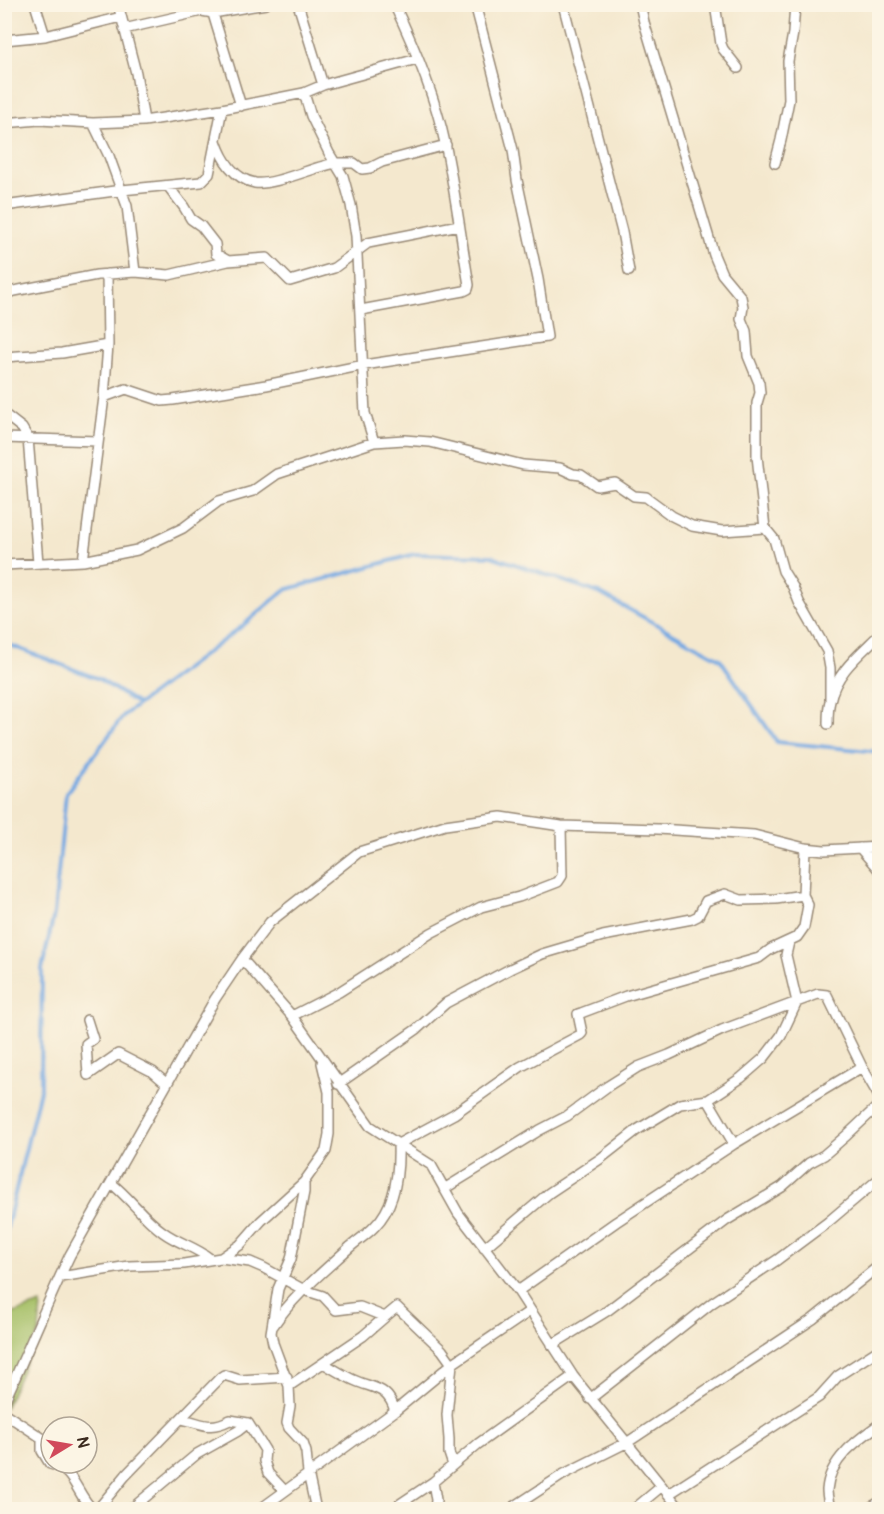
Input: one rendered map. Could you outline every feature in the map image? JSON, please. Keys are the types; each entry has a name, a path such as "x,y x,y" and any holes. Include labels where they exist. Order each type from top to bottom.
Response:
{"street":[{"path":"35,4 45,36"},
{"path":"118,4 136,73 144,121"},
{"path":"124,30 212,9 266,4"},
{"path":"298,4 323,85"},
{"path":"361,310 433,298 468,289 469,285 446,145 437,111 394,4"},
{"path":"104,397 126,389 162,401 266,385 364,365 547,337 513,150 474,4"},
{"path":"563,4 622,232 629,271"},
{"path":"640,4 714,255 722,274 741,297 743,314 741,319 746,331 749,361 755,371 760,393 757,403 757,456 765,528 774,539 783,571 827,651 830,668 828,724"},
{"path":"715,4 721,44 738,68"},
{"path":"775,163 789,100 788,61 795,4"},
{"path":"212,9 241,106"},
{"path":"4,40 45,36 121,17"},
{"path":"4,123 39,120 93,123 144,121 222,109 304,93 323,85 417,59"},
{"path":"304,93 311,116 347,188 356,236 365,413 374,442"},
{"path":"4,206 201,182 209,174 222,109"},
{"path":"93,123 127,206 127,222 135,272"},
{"path":"216,141 221,156 231,169 241,178 256,183 335,163 354,163 362,169 370,168 382,162 446,145"},
{"path":"168,186 191,219 201,226 215,244 216,254 228,261"},
{"path":"4,293 75,278 135,272 169,275 228,261 267,258 290,282 334,268 368,243 459,225"},
{"path":"83,561 104,397 108,345 107,274"},
{"path":"4,357 62,353 108,345"},
{"path":"4,414 22,428 28,438 38,563"},
{"path":"4,438 97,441"},
{"path":"4,565 83,561 137,550 183,528 219,501 254,490 277,474 374,442 404,440 430,442 523,465 560,468 581,475 597,486 615,483 634,496 646,497 672,516 692,526 722,531 765,528"},
{"path":"830,699 850,662 879,634"},
{"path":"4,1402 60,1277 214,999 270,922 359,852 445,825 481,819 511,818 561,826 754,835 805,848 824,850 879,847"},
{"path":"292,1017 339,992 431,933 481,907 519,897 558,882 562,876 561,826"},
{"path":"398,1144 454,1114 520,1067 580,1035 582,1033 578,1014 626,996 759,958 771,949 797,938 804,927 808,905 804,895 805,848"},
{"path":"860,849 879,871"},
{"path":"338,1084 417,1029 446,1003 542,954 603,936 692,919 698,916 706,901 725,894 741,900 804,895"},
{"path":"484,1248 549,1194 637,1130 680,1104 708,1100 741,1078 775,1047 797,1002 786,955 789,942"},
{"path":"242,959 292,1017 370,1126 431,1166 458,1213 518,1291 573,1376 681,1509"},
{"path":"444,1189 567,1116 638,1067 722,1030 818,994 827,995 879,1098"},
{"path":"87,1020 93,1039 86,1044 88,1075 118,1054 153,1072 167,1084"},
{"path":"221,1258 240,1245 261,1221 304,1182 326,1151 328,1092 322,1059"},
{"path":"518,1291 734,1144 862,1067"},
{"path":"708,1100 734,1144"},
{"path":"552,1345 607,1311 727,1220 782,1187 809,1163 824,1155 879,1104"},
{"path":"273,1326 280,1315 304,1290 376,1225 389,1204 396,1185 399,1166 398,1144"},
{"path":"590,1399 712,1303 777,1260 828,1222 879,1178"},
{"path":"304,1182 293,1250 278,1289 271,1334 288,1382 290,1406 287,1424 303,1443 316,1509"},
{"path":"111,1183 123,1193 141,1215 165,1234 209,1258"},
{"path":"60,1277 129,1266 184,1264 209,1258 221,1258 250,1262 304,1290 323,1296 336,1310 360,1307 385,1317"},
{"path":"509,1509 564,1474 628,1442 813,1319 879,1265"},
{"path":"4,1413 42,1438 42,1451 50,1464 62,1467 71,1476 83,1500 95,1509 224,1375 240,1380 288,1382 323,1363 363,1336 397,1307 442,1350 452,1364 447,1415 449,1454 453,1465"},
{"path":"260,1509 395,1411 452,1364 530,1311"},
{"path":"633,1509 819,1396 838,1376 879,1349"},
{"path":"323,1363 356,1381 369,1383 385,1393 392,1401 395,1411"},
{"path":"391,1509 433,1482 488,1437 573,1376"},
{"path":"182,1419 209,1427 230,1420 248,1423 265,1450 264,1461 268,1473 284,1490"},
{"path":"130,1509 197,1454 248,1423"},
{"path":"830,1509 827,1490 838,1459 879,1424"},
{"path":"433,1482 435,1509"},
{"path":"866,1509 879,1502"}],"green space":[{"path":"41,1304 39,1332 5,1408 5,1316"}],"waterway":[{"path":"4,1239 41,1086 42,969 54,914 66,793 124,715 241,627 285,590 415,554 491,556 599,593 720,659 777,742 880,752"},
{"path":"4,643 99,679 138,704"}]}
